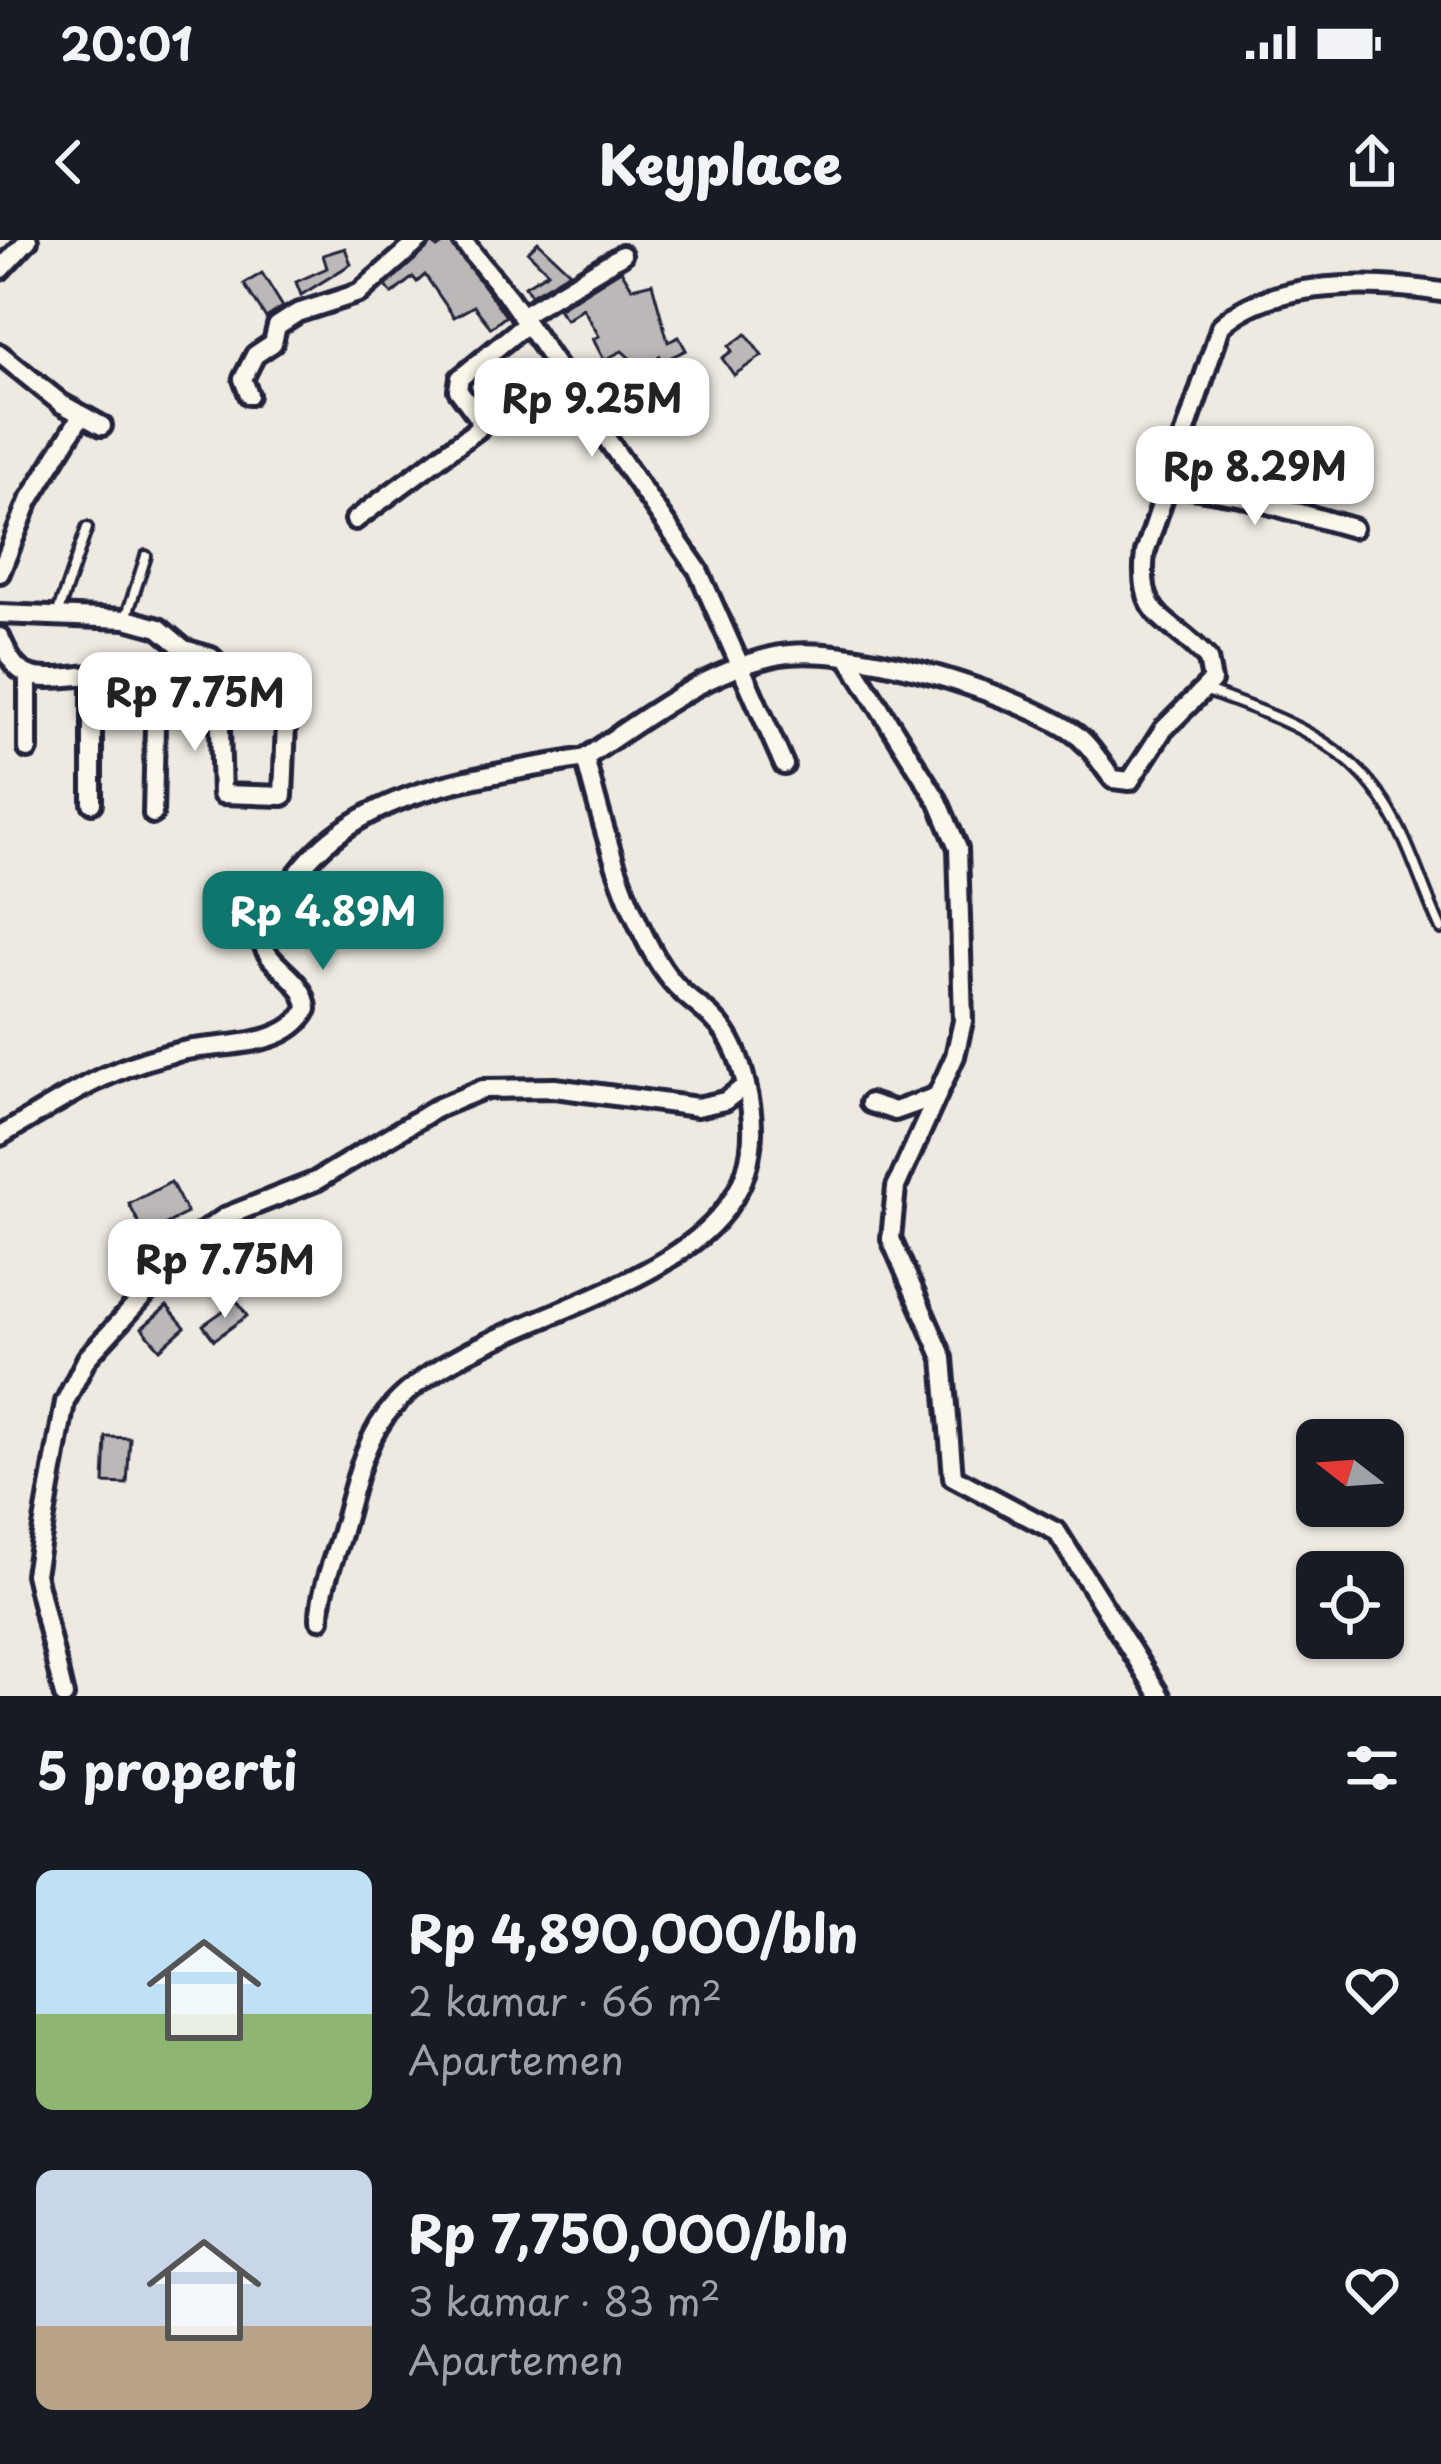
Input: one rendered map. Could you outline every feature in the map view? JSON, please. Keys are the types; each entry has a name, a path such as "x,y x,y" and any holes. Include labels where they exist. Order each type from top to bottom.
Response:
{"street":[{"path":"0,270 28,240"},
{"path":"250,395 243,380 255,355 273,343 277,326 297,313 359,293 420,240"},
{"path":"462,240 524,320 698,569 784,765"},
{"path":"355,520 478,429 479,418 458,390 460,378 524,320 622,255"},
{"path":"0,1136 124,1065 246,1042 302,1018 307,1004 303,990 266,953 262,939 292,884 350,821 388,801 585,758 658,707 743,664 797,654 920,670 1047,717 1084,741 1121,783 1135,778 1163,730 1207,691 1212,676 1208,659 1163,623 1143,585 1145,553 1214,337 1228,319 1264,303 1341,284 1441,292"},
{"path":"0,354 81,416 102,426"},
{"path":"0,572 29,501 81,416"},
{"path":"1168,484 1240,496 1353,528"},
{"path":"0,614 126,619 159,628 184,649 212,656 218,664 220,690 222,794 283,796 287,699 220,690 92,675 28,675 12,662 0,638"},
{"path":"849,659 938,801 958,848 966,994 956,1056 896,1187 890,1239 943,1358 953,1477 1057,1532 1160,1696"},
{"path":"28,675 28,749"},
{"path":"92,675 92,802"},
{"path":"153,814 155,682"},
{"path":"320,1619 358,1477 391,1408 467,1355 589,1299 714,1227 739,1195 751,1165 754,1127 728,1031 664,970 642,931 585,758"},
{"path":"64,1696 35,1574 64,1402 86,1358 187,1246 227,1216 316,1181 467,1094 527,1086 697,1107 725,1101 746,1085"},
{"path":"869,1103 895,1111 937,1096"}],"lane":[{"path":"57,614 87,528"},
{"path":"126,619 146,556"},
{"path":"1207,691 1288,722 1342,754 1384,802 1441,929"}],"building":[{"path":"449,240 506,316 491,328 474,306 454,317 425,275 417,282 413,277 392,294 386,286 432,242 437,248"},
{"path":"538,242 570,272 531,295 525,286 548,272 528,252"},
{"path":"345,248 351,264 301,295 296,282 327,268 323,255"},
{"path":"621,270 632,288 652,283 668,342 679,337 686,350 663,361 660,356 645,372 622,351 604,360 593,339 599,336 583,308 566,320 558,309"},
{"path":"262,273 283,307 266,318 244,284"},
{"path":"746,334 762,356 734,375 722,358"},
{"path":"171,1182 187,1213 145,1235 129,1204"},
{"path":"237,1301 247,1316 214,1340 203,1325"},
{"path":"167,1306 185,1327 160,1349 142,1328"},
{"path":"106,1437 130,1438 127,1484 104,1483"}]}
